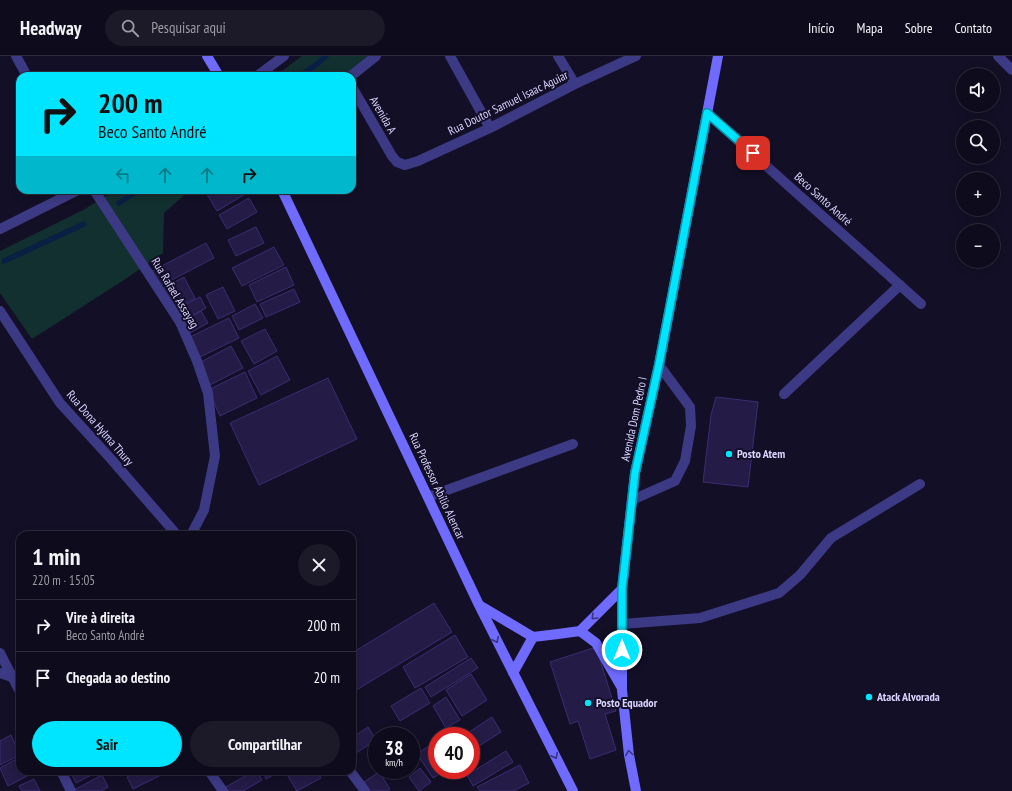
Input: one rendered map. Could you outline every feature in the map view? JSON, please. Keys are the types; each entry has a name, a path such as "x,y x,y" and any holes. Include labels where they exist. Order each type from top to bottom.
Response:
{"street":[{"path":"16,56 25,72"},
{"path":"207,56 217,72"},
{"path":"262,72 284,56"},
{"path":"356,72 376,56"},
{"path":"450,56 490,128"},
{"path":"558,56 575,84"},
{"name":"Rua Doutor Samuel Isaac Aguiar","path":"392,156 397,162 405,165 418,161 490,128 575,84 636,56"},
{"name":"Avenida Dom Pedro I","path":"636,791 629,754 622,690 622,589 635,473 659,364 718,56"},
{"path":"998,56 1010,66"},
{"name":"Avenida A","path":"356,94 392,156"},
{"name":"Beco Santo André","path":"707,113 921,304"},
{"path":"0,229 70,194"},
{"name":"Rua Rafael Assayag","path":"97,194 180,322 197,361 208,393 215,456 204,510 193,531"},
{"name":"Rua Professor Abílio Alencar","path":"284,194 479,605 573,791"},
{"path":"784,394 900,286"},
{"name":"Rua Dona Hylma Thury","path":"0,311 60,403 174,531"},
{"path":"632,500 675,481 685,461 691,426 690,407 659,364"},
{"path":"428,497 573,444"},
{"path":"622,624 700,618 779,594 800,575 831,538 920,484"},
{"path":"479,605 533,637 580,632 622,589"},
{"path":"580,632 596,643 622,690"},
{"path":"513,673 533,637"},
{"path":"0,653 16,676"},
{"path":"0,673 16,676"},
{"path":"63,775 71,791"},
{"path":"212,775 223,791"},
{"path":"353,775 365,791"}],"green space":[{"path":"302,56 371,56 353,72 280,72"},
{"path":"109,194 185,194 164,213 163,253 32,339 0,293 0,251 85,209"}],"building":[{"path":"207,194 245,194 217,211"},
{"path":"249,198 257,212 227,229 219,215"},
{"path":"256,227 264,243 236,256 228,240"},
{"path":"206,243 214,258 160,286 152,271"},
{"path":"274,247 284,265 242,286 232,268"},
{"path":"286,267 294,285 257,302 249,285"},
{"path":"184,277 195,298 172,309 162,289"},
{"path":"223,287 235,311 218,319 206,295"},
{"path":"294,289 300,302 266,317 260,304"},
{"path":"200,297 206,308 182,321 176,309"},
{"path":"255,304 263,318 239,330 232,316"},
{"path":"201,311 208,323 188,334 181,322"},
{"path":"229,318 239,338 198,358 188,338"},
{"path":"265,329 277,351 254,364 241,341"},
{"path":"231,346 243,368 210,385 199,363"},
{"path":"277,356 290,380 261,395 248,371"},
{"path":"245,372 257,398 220,416 208,390"},
{"path":"328,378 357,439 259,485 230,423"},
{"name":"Posto Atem","path":"716,397 758,402 748,487 703,482 711,415"},
{"path":"434,603 452,632 356,690 356,651"},
{"path":"455,635 468,657 415,688 403,667"},
{"name":"Posto Equador","path":"596,647 616,711 605,714 616,750 590,759 578,721 570,724 550,662"},
{"path":"471,658 478,668 431,697 425,687"},
{"path":"471,674 487,700 462,716 446,690"},
{"path":"421,688 430,703 400,721 391,706"},
{"path":"446,697 460,720 445,727 433,706"},
{"path":"492,717 501,732 480,745 480,727 477,727"},
{"path":"368,727 368,745 356,753 356,735"},
{"path":"11,735 16,746 16,757 0,765 0,741"},
{"path":"428,746 428,770 420,758 420,752"},
{"path":"506,751 513,762 473,786 469,779 480,779 480,767"},
{"path":"16,759 16,775 29,775 8,786 0,768"},
{"path":"520,765 529,783 513,791 480,791 477,787"},
{"path":"420,768 431,782 419,791 410,779 420,779"},
{"path":"72,775 91,775 76,783"},
{"path":"102,775 108,787 101,791 72,791"},
{"path":"131,775 161,775 133,789 127,777"},
{"path":"247,775 259,775 262,780 243,791 226,791 224,788"},
{"path":"264,775 273,775 266,779"},
{"path":"287,775 319,775 321,778 297,791"},
{"path":"34,779 40,791 22,791 19,786"},
{"path":"368,779 384,779 390,789 387,791 369,791 364,782"}],"waterway":[{"path":"306,72 326,56"},
{"path":"119,203 133,194"},
{"path":"4,261 84,224"}],"place":[{"name":"Posto Atem","path":"729,454"},
{"name":"Atack Alvorada","path":"869,697"},
{"name":"Posto Equador","path":"588,703"}],"route":[{"path":"622,650 622,589 635,473 659,364 707,113 753,153"}]}
